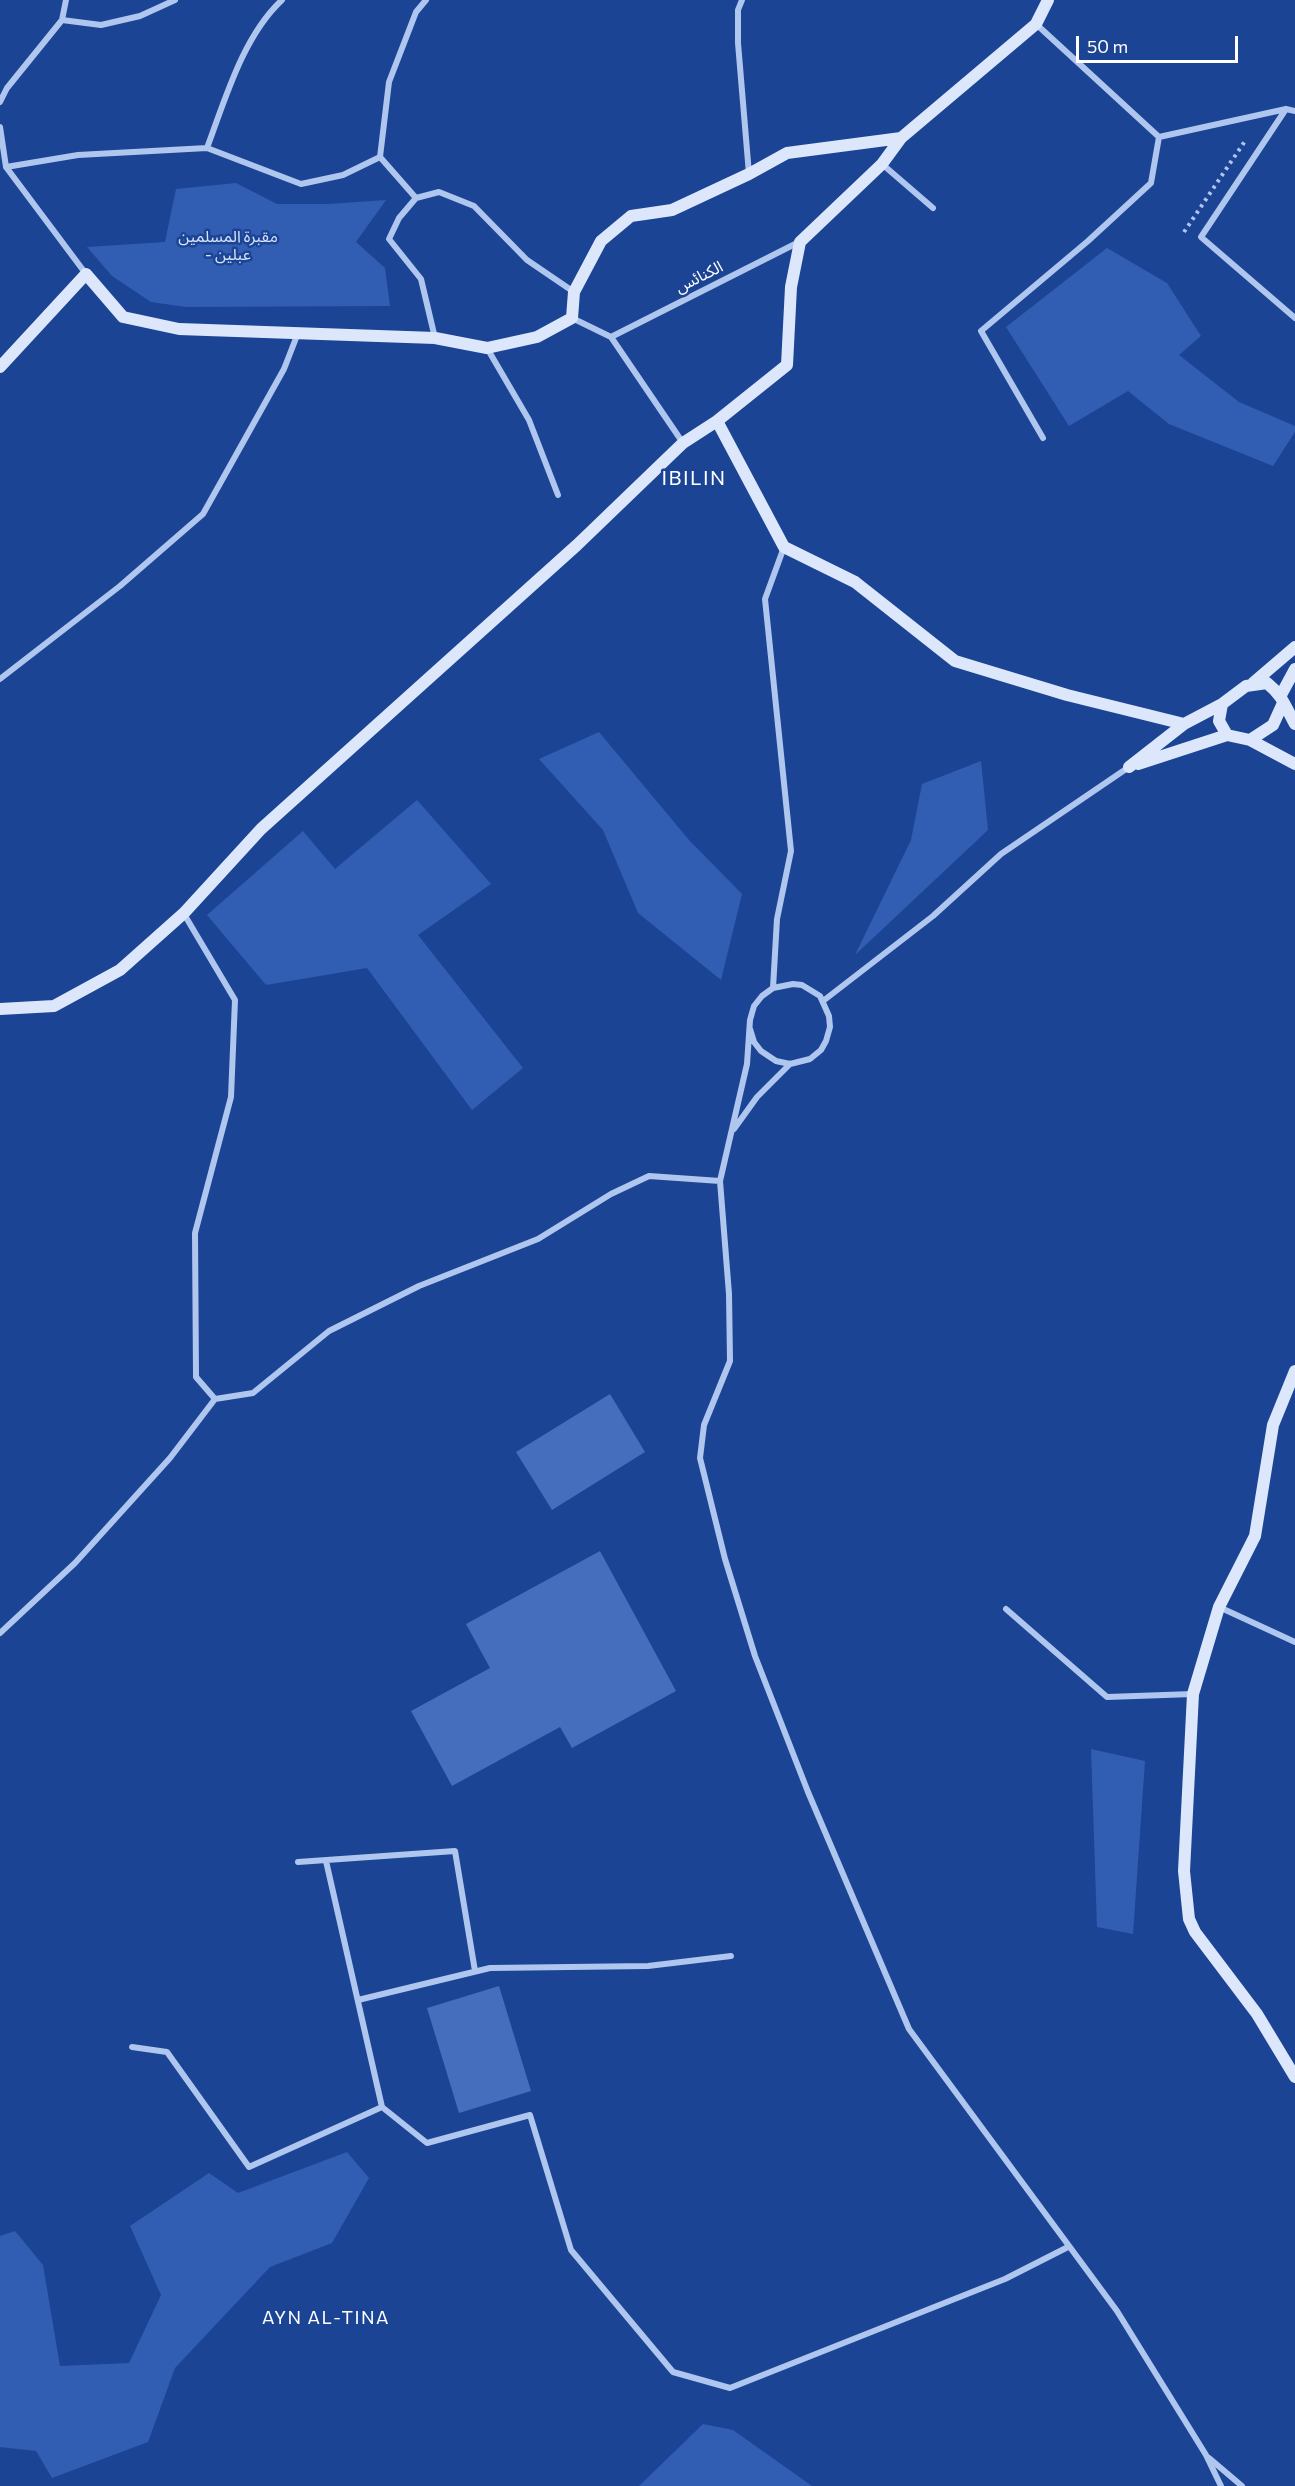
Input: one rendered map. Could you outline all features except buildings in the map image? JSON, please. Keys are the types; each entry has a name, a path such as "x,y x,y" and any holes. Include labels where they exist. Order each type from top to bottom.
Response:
{"street":[{"path":"0,102 7,87 62,20 66,0"},
{"path":"62,20 100,25 140,16 175,0"},
{"path":"207,148 235,74 267,14 282,0"},
{"path":"416,198 380,157 389,82 416,12 426,0"},
{"path":"742,0 738,10 738,43 749,174"},
{"path":"0,1009 54,1006 120,970 184,913 261,829 577,545 683,442 717,421 787,365 790,287 800,242 882,164 901,138 1036,24 1048,0"},
{"path":"1036,24 1159,137"},
{"path":"1159,137 1286,109 1295,111"},
{"path":"1286,109 1201,237 1295,318"},
{"path":"0,127 6,167 86,274 123,317 179,329 435,338 487,348 537,337 572,318"},
{"path":"1043,438 981,331 1088,241 1151,183 1159,137"},
{"path":"572,318 574,291 601,241 631,216 672,210 749,174 787,153 901,138"},
{"path":"6,167 78,155 207,148 301,184 343,175 380,157"},
{"path":"882,164 933,208"},
{"path":"435,338 421,279 389,239 399,218 416,198 439,192 474,206 527,260 574,291"},
{"name":"الكنائس","path":"611,337 800,242"},
{"path":"0,367 86,274"},
{"path":"572,318 611,337 683,442"},
{"path":"0,679 120,586 203,514 284,369 298,333"},
{"path":"487,348 529,420 558,495"},
{"path":"717,421 784,547 855,582 955,661 1067,695 1184,724"},
{"path":"773,988 777,919 791,851 765,599 784,547"},
{"path":"823,1001 933,916 1001,854 1129,767 1184,724 1222,704 1253,683 1295,647"},
{"path":"1250,740 1273,725 1295,669"},
{"path":"1253,683 1267,683 1282,699 1295,724"},
{"path":"1222,704 1219,721 1227,735"},
{"path":"1129,767 1227,735 1250,740 1295,764"},
{"path":"184,913 235,1000 231,1097 195,1233 196,1377 215,1399"},
{"path":"750,1029 754,1042 761,1051 776,1061 790,1064 810,1059 820,1050 826,1041 830,1016 823,1001 802,985 793,984 773,988 754,1006 750,1029 747,1064 720,1181 729,1294 730,1361 704,1425 700,1458 724,1559 755,1656 812,1802 909,2029 1117,2311 1206,2455 1221,2486"},
{"path":"732,1132 757,1097 790,1064"},
{"path":"0,1633 75,1563 170,1458 215,1399 253,1393 329,1331 419,1286 538,1239 611,1194 649,1176 720,1181"},
{"path":"1295,1371 1273,1425 1255,1536 1219,1607 1193,1694 1184,1871 1189,1919 1195,1932 1257,2014 1295,2077"},
{"path":"1219,1607 1295,1642"},
{"path":"1006,1609 1107,1697 1193,1694"},
{"path":"298,1862 455,1851 475,1971"},
{"path":"326,1861 382,2107 427,2143 530,2115 571,2250 673,2372 730,2388 1005,2279 1068,2247"},
{"path":"358,2000 490,1968 648,1966 731,1956"},
{"path":"132,2046 167,2052 249,2167 382,2107"},
{"path":"1206,2455 1242,2486"}],"path":[{"path":"1184,232 1245,141"}],"green space":[{"name":"مقبرة المسلمين - عبلين","path":"236,183 277,204 328,204 386,200 356,242 385,268 390,306 186,307 151,302 112,276 87,247 165,242 176,189"},
{"path":"1107,248 1167,283 1201,336 1179,355 1239,402 1295,426 1295,432 1273,466 1169,424 1128,391 1069,426 1006,327"},
{"path":"599,732 689,840 742,894 721,980 638,913 603,830 539,759"},
{"path":"981,761 988,830 855,955 911,840 922,784"},
{"path":"417,800 491,884 418,935 523,1068 472,1110 367,968 266,985 207,915 303,831 335,869"},
{"path":"1091,1749 1145,1761 1133,1934 1097,1927"},
{"path":"347,2152 369,2178 332,2243 270,2267 175,2368 148,2442 52,2478 36,2451 0,2447 0,2236 15,2231 43,2265 60,2366 129,2363 161,2295 130,2226 209,2173 238,2193"},
{"path":"703,2424 733,2430 812,2486 639,2486"}],"district":[{"name":"IBILIN","path":"694,478"},
{"name":"AYN AL-TINA","path":"326,2318"}]}
